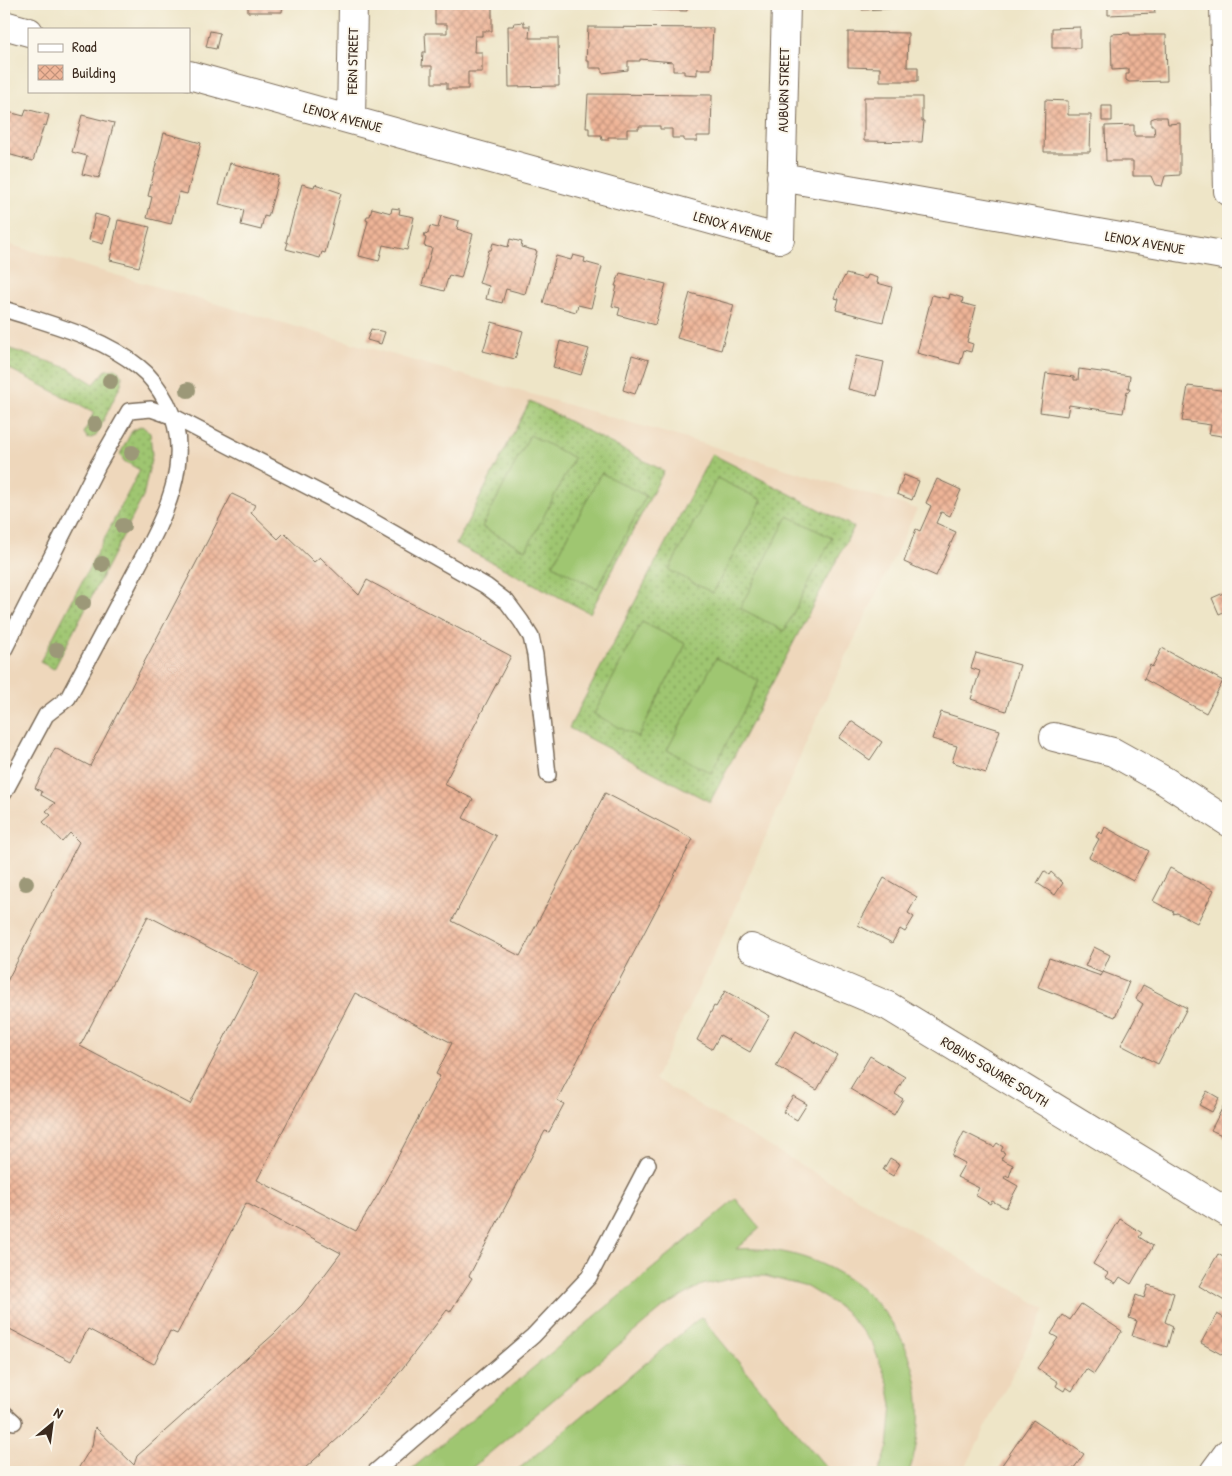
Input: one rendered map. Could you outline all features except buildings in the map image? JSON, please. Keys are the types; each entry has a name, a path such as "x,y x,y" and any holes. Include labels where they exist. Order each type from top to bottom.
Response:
{"street":[{"name":"FERN STREET","path":"351,119 353,4"},
{"name":"AUBURN STREET","path":"782,177 786,4"},
{"path":"1224,4 1228,191"},
{"path":"4,25 28,32"},
{"name":"LENOX AVENUE","path":"190,75 780,239 782,177 1228,256"},
{"path":"1054,737 1113,752 1165,781 1228,822"},
{"name":"ROBINS SQUARE SOUTH","path":"752,948 888,1006 1228,1213"},
{"path":"1214,1472 1228,1453"}],"lane":[{"path":"4,309 76,332 111,349 140,367 161,391 174,417 178,442 178,466 171,497 158,527 68,698 46,715 4,793"},
{"path":"4,650 98,465 129,411 151,409 174,417 353,510 486,586 506,602 531,637 535,654 548,775"},
{"path":"376,1472 532,1336 589,1278 648,1164"}],"shaded area":[{"path":"4,243 708,445 917,509 820,711 722,938 655,1079 1046,1309 963,1472 4,1472"}],"green space":[{"path":"4,347 68,368 94,384 106,370 117,369 122,376 121,384 96,436 88,439 84,433 94,412 4,366"},
{"path":"530,401 664,471 590,613 456,544"},
{"path":"142,426 150,433 152,455 143,497 54,669 40,662 140,470 124,461 120,454 132,431"},
{"path":"530,435 574,458 526,550 482,527"},
{"path":"712,454 854,527 710,802 569,728"},
{"path":"601,473 646,496 597,589 553,565"},
{"path":"717,478 762,500 713,593 669,570"},
{"path":"788,516 832,538 784,631 740,608"},
{"path":"642,622 686,644 638,737 594,714"},
{"path":"716,658 759,681 711,773 667,750"},
{"path":"736,1199 760,1228 736,1249 781,1252 821,1264 856,1285 885,1313 905,1347 917,1386 919,1428 909,1472 879,1472 888,1448 892,1405 888,1383 872,1343 844,1310 807,1287 765,1276 744,1276 702,1285 664,1307 467,1472 408,1472"},
{"path":"701,1317 830,1472 515,1472"}]}
